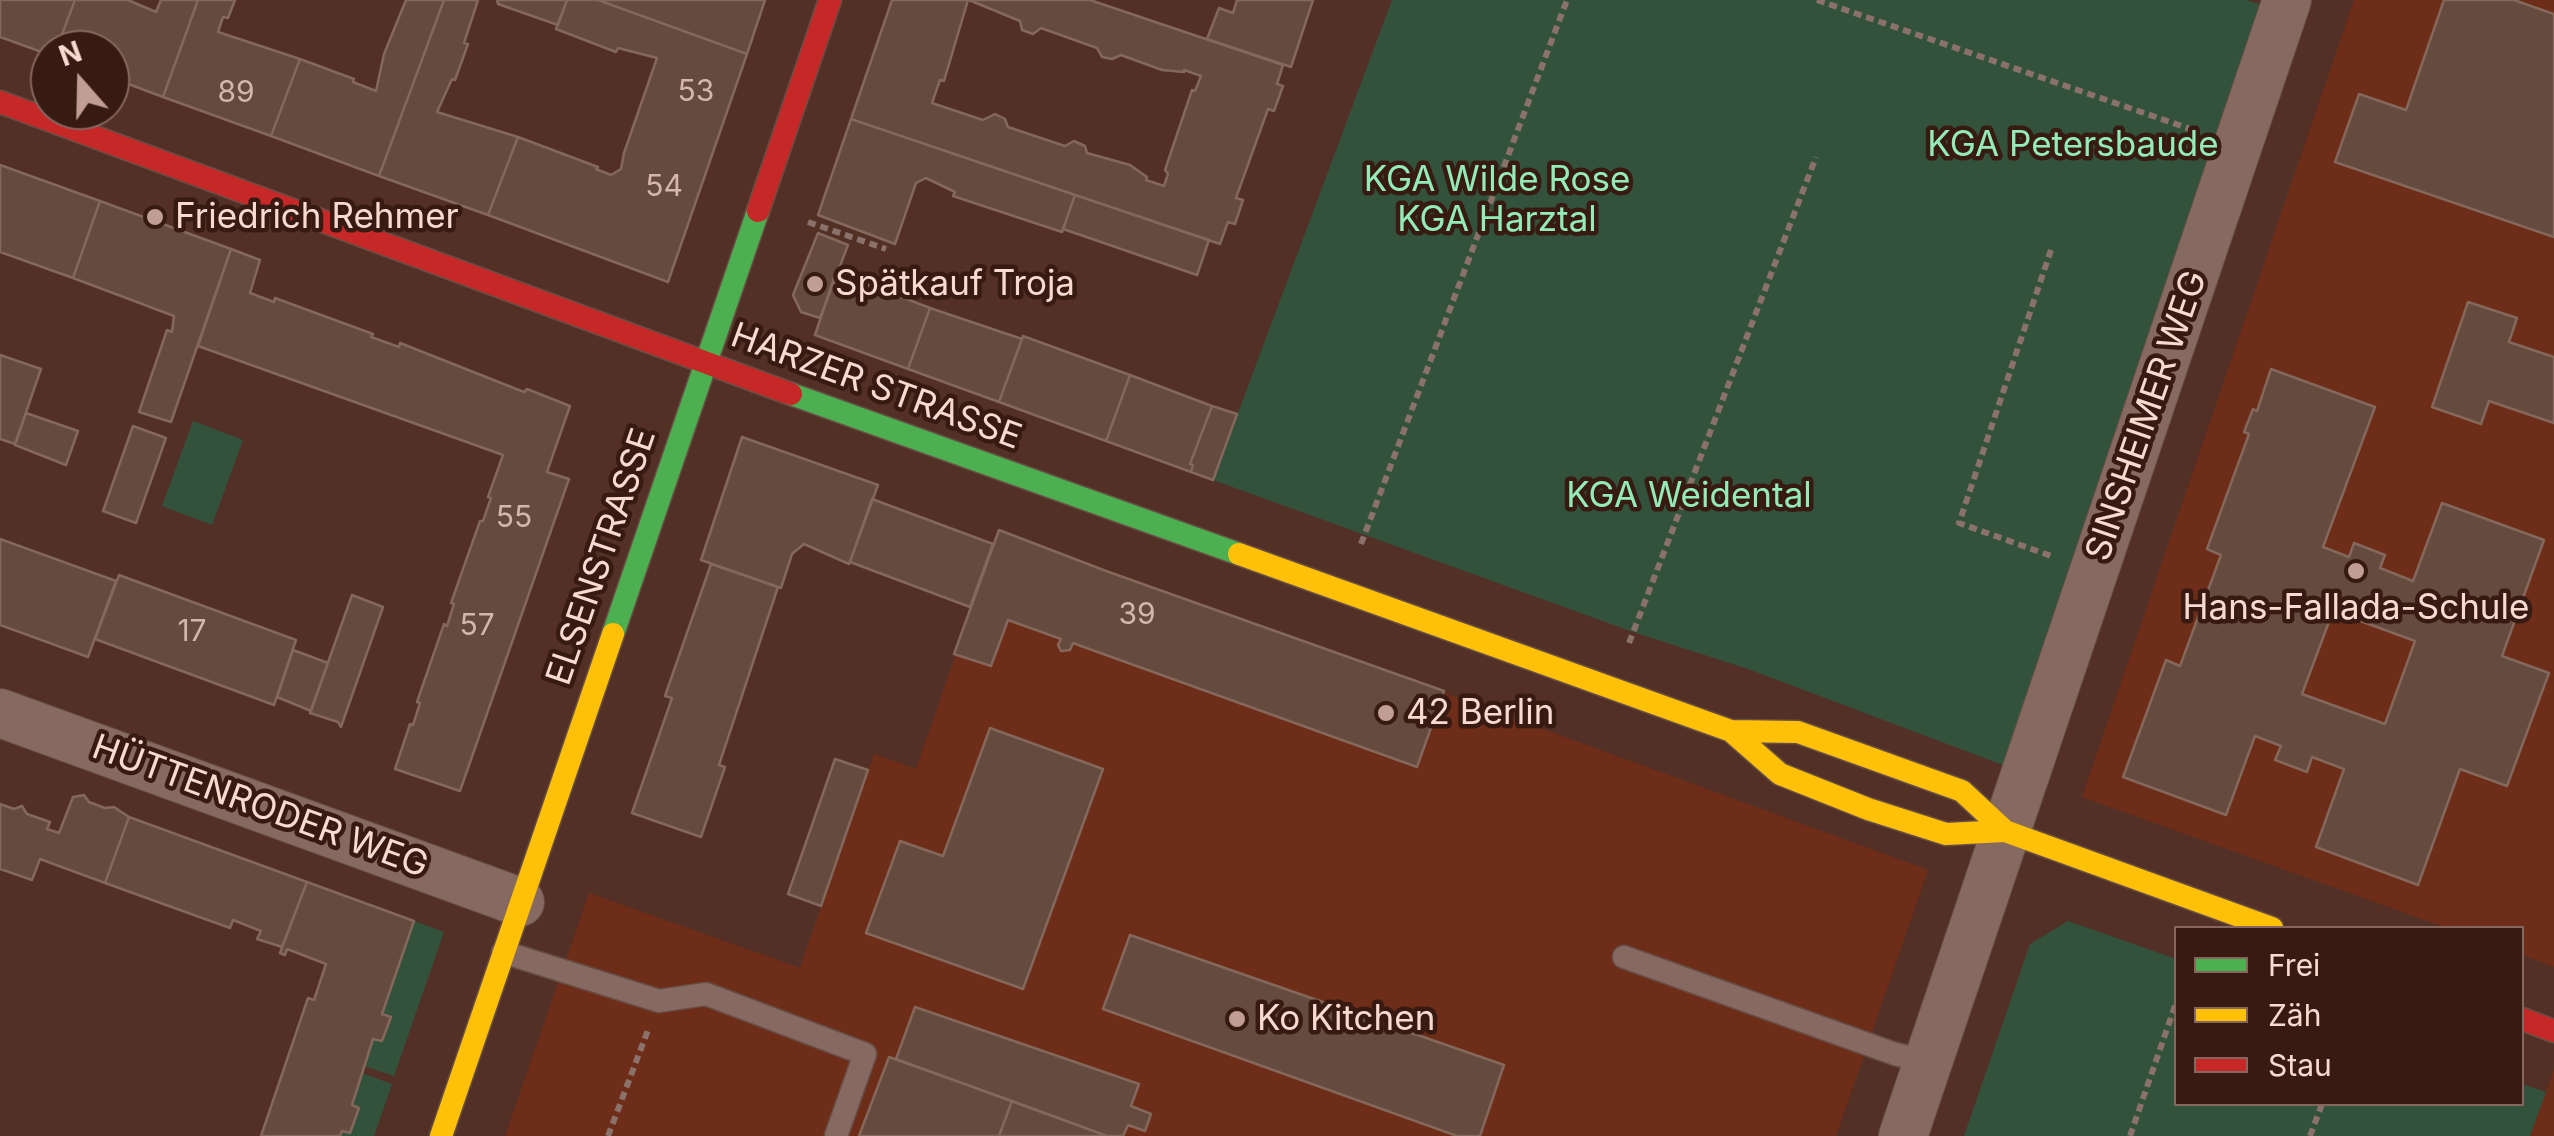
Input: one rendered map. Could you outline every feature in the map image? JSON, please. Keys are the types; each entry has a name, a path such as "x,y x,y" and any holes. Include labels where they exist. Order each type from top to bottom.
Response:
{"street":[{"name":"ELSENSTRASSE","path":"441,1136 830,0"},
{"name":"SINSHEIMER WEG","path":"1903,1136 2287,0"},
{"name":"HARZER STRASSE","path":"0,102 705,363 1731,731 1798,732 1962,791 2005,832"},
{"name":"HÜTTENRODER WEG","path":"0,712 520,902"},
{"name":"HARZER STRASSE","path":"1731,731 1780,774 1868,810 1946,834 2005,832 2266,926"},
{"path":"2524,1020 2554,1031"}],"lane":[{"path":"504,952 659,1001 706,994 865,1054 836,1136"},
{"path":"1624,956 1895,1054 1928,1062"}],"path":[{"path":"1361,544 1568,0"},
{"path":"1817,0 2240,146"},
{"path":"1629,643 1816,157"},
{"path":"808,222 886,249"},
{"path":"2051,250 1959,523 2094,570"},
{"path":"608,1136 659,1001"},
{"path":"2130,1136 2174,1009"},
{"path":"2310,1136 2321,1106"}],"shaded area":[{"name":"Hans-Fallada-Schule","path":"2354,0 2554,0 2554,967 2524,956 2524,926 2441,926 2082,797"},
{"path":"999,530 1928,870 1836,1136 505,1136 589,893 800,968 874,754 916,769"},
{"path":"2554,1070 2554,1136 2530,1136"}],"green space":[{"path":"1392,0 2246,0 2271,8 2008,767 1748,669 1633,632 1213,480"},
{"path":"193,421 243,440 212,525 162,506"},
{"path":"414,921 444,932 394,1076 364,1066 373,1039 382,1041 390,1018 382,1014"},
{"path":"2068,921 2174,958 2174,1106 2524,1106 2524,1085 2546,1092 2530,1136 1964,1136 2030,944"},
{"path":"362,1073 392,1084 374,1136 340,1136 342,1131 350,1133 359,1109 352,1105"}],"building":[{"path":"0,0 75,0 64,30 30,30 30,48 0,37"},
{"path":"75,0 128,0 156,12 161,0 198,0 163,97 130,85 130,30 64,30"},
{"path":"198,0 235,0 218,32 300,59 271,136 163,97"},
{"path":"406,0 444,0 379,176 271,136 300,59 376,91 384,54"},
{"path":"444,0 478,0 455,80 452,79 437,112 518,137 488,215 379,176"},
{"path":"497,0 567,0 558,25 498,4"},
{"path":"567,0 598,0 747,54 668,282 488,215 518,137 611,175 621,169 657,58 618,48 616,52 556,29"},
{"path":"598,0 765,0 747,54"},
{"path":"892,0 968,0 944,81 940,80 932,103 983,120 995,114 1005,119 1008,127 1065,146 1074,141 1085,146 1087,153 1130,165 1146,180 1164,186 1168,174 1165,170 1192,90 1195,91 1201,76 1184,70 1162,70 1121,55 1112,59 1102,57 1097,48 1041,28 1033,34 1022,30 1020,21 969,0 1090,0 1283,65 1277,84 1283,86 1274,111 1268,109 1236,198 1243,200 1235,224 1228,222 1220,244 851,119"},
{"path":"1237,0 1313,0 1291,67 1207,39 1219,8 1233,13"},
{"path":"2444,0 2514,0 2554,14 2554,237 2335,162 2359,94 2406,110"},
{"path":"851,119 1075,195 1062,232 953,196 955,192 926,178 916,183 895,244 818,215"},
{"path":"0,165 100,201 73,278 0,252"},
{"path":"1075,195 1209,240 1197,275 1063,229"},
{"path":"100,201 231,249 171,422 139,412 167,330 172,332 174,316 73,278"},
{"name":"Spätkauf Troja","path":"818,233 848,245 820,318 801,312 793,295"},
{"path":"231,249 260,260 250,293 274,302 275,298 373,334 371,337 399,347 400,343 570,406 547,472 569,479 460,791 395,769 503,455 198,346"},
{"path":"836,272 930,308 908,369 815,335"},
{"path":"2468,302 2517,318 2509,342 2554,357 2554,423 2489,401 2481,424 2432,407"},
{"path":"930,308 1022,339 999,402 908,369"},
{"path":"1023,336 1130,375 1106,441 999,402"},
{"path":"0,355 41,369 15,444 0,439"},
{"path":"2271,369 2375,407 2323,547 2349,557 2354,543 2385,555 2380,568 2413,581 2442,503 2544,540 2502,656 2549,673 2507,786 2460,769 2418,885 2316,847 2344,769 2312,757 2307,772 2275,760 2281,746 2255,736 2226,815 2123,777 2166,660 2180,666 2221,555 2207,549 2249,434 2244,432 2253,409 2257,411","holes":["2333,611 2415,641 2385,724 2302,694"]},
{"path":"1130,375 1212,406 1190,464 1191,472 1106,441"},
{"path":"1212,406 1237,414 1213,480 1191,472 1190,464"},
{"path":"26,413 78,431 66,465 15,445"},
{"path":"133,426 166,438 136,523 103,511"},
{"path":"742,437 878,485 849,564 804,544 792,554 781,588 701,560"},
{"path":"872,499 993,544 970,607 850,562"},
{"path":"999,530 1444,691 1417,767 1073,643 1070,650 1061,651 1061,639 1008,620 991,666 954,654"},
{"path":"0,539 116,581 88,657 0,625"},
{"path":"711,564 778,587 719,765 725,767 701,837 632,813 672,698 665,696"},
{"path":"119,575 296,640 274,705 95,639"},
{"path":"352,595 383,607 341,727 338,722 310,713"},
{"path":"293,650 328,663 311,711 277,697"},
{"path":"990,728 1103,769 1023,989 866,933 900,841 943,856"},
{"path":"835,759 868,770 821,906 788,894"},
{"path":"84,795 89,802 114,807 129,817 105,883 40,859 32,880 0,869 0,804 14,809 22,806 27,814 50,822 47,829 59,833 73,797"},
{"path":"129,817 307,882 282,947 257,939 261,931 233,920 230,928 105,883"},
{"path":"307,882 414,921 382,1014 391,1017 382,1041 373,1039 352,1105 359,1108 350,1133 261,1136 308,998 314,1000 326,964 287,949 285,955 280,953"},
{"path":"1130,935 1504,1065 1480,1136 1457,1136 1103,1009"},
{"path":"915,1007 1139,1084 1131,1106 1151,1114 1145,1131 1128,1125 1123,1136 1107,1136 896,1059"},
{"path":"889,1057 1012,1101 999,1136 859,1136"},
{"path":"1012,1101 1107,1136 999,1136"}],"traffic: fast":[{"path":"613,634 758,211"},
{"path":"791,394 1239,554"}],"traffic: slow":[{"path":"1239,554 1731,731 1798,732 1962,791 2005,831"},
{"path":"441,1136 613,634"},
{"path":"1731,731 1780,774 1868,809 1946,834 2005,831 2266,926"}],"traffic: jam":[{"path":"758,211 830,0"},
{"path":"0,102 791,394"},
{"path":"2524,1020 2554,1031"}],"place":[{"name":"Friedrich Rehmer","path":"155,217"},
{"name":"Spätkauf Troja","path":"815,284"},
{"name":"Hans-Fallada-Schule","path":"2356,571"},
{"name":"42 Berlin","path":"1386,713"},
{"name":"Ko Kitchen","path":"1237,1019"}],"park label":[{"name":"KGA Petersbaude","path":"2073,145"},
{"name":"KGA Wilde Rose KGA Harztal","path":"1497,200"},
{"name":"KGA Weidental","path":"1689,496"}]}
